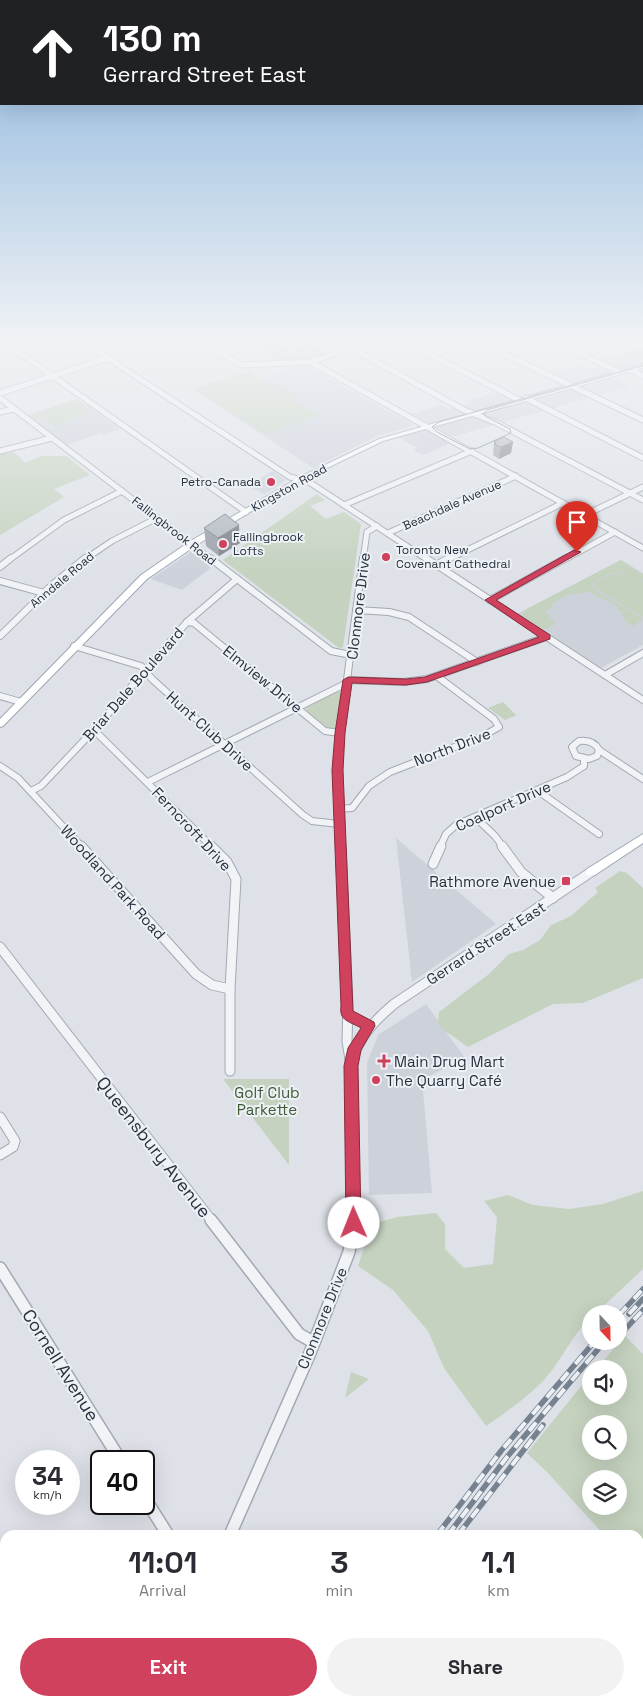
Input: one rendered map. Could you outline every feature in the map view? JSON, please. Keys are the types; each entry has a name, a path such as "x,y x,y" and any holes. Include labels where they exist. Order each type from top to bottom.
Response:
{"main road":[{"name":"Kingston Road","path":"0,724 74,646 139,582 192,544 300,479 369,446 455,418"},
{"name":"Gerrard Street East","path":"591,872 643,838"}],"street":[{"name":"Fallingbrook Road","path":"25,418 331,651 339,654 351,654"},
{"path":"112,418 246,512"},
{"path":"199,418 290,477 309,482 643,700"},
{"path":"412,418 643,548"},
{"path":"485,418 643,500"},
{"path":"560,418 643,458"},
{"path":"0,451 52,438"},
{"path":"344,505 472,451"},
{"name":"Beachdale Avenue","path":"388,533 516,476"},
{"path":"585,515 643,487"},
{"path":"0,567 64,520 122,491"},
{"path":"436,565 563,503"},
{"name":"Anndale Road","path":"0,636 44,593 85,558 121,535 157,518"},
{"name":"Clonmore Drive","path":"232,1530 310,1353 312,1342 349,1252 354,1223 351,1066 347,1041 348,1006 338,809 340,733 368,532 377,526"},
{"path":"490,600 615,532"},
{"name":"Briar Dale Boulevard","path":"31,791 41,786 94,730 187,622 237,579"},
{"path":"0,581 44,593"},
{"path":"356,610 389,612 409,617 477,662"},
{"name":"Elmview Drive","path":"187,622 194,623 325,731 340,733"},
{"path":"148,782 348,682 406,682 438,677 546,637"},
{"name":"Hunt Club Drive","path":"74,646 141,666 224,745 312,821 340,824"},
{"path":"605,675 643,653"},
{"name":"North Drive","path":"338,809 352,808 369,786 390,772 484,736 499,727 499,724 494,719 438,677"},
{"path":"0,696 22,702"},
{"name":"Ferncroft Drive","path":"94,730 230,865 236,879 230,990 230,1071"},
{"path":"584,758 574,753 572,747 576,743 588,741 643,779"},
{"name":"Coalport Drive","path":"433,864 446,834 456,825 567,777 584,766 584,758 597,756 599,750"},
{"name":"Woodland Park Road","path":"0,766 18,778 31,791 196,974 212,986 230,990"},
{"path":"538,790 582,824 599,834"},
{"path":"475,817 495,836 521,872 553,898"},
{"name":"Gerrard Street East","path":"351,1066 355,1048 369,1026 396,1002 591,872"},
{"name":"Queensbury Avenue","path":"0,947 299,1334 312,1342"},
{"path":"347,1014 369,1026"},
{"path":"0,1117 14,1138 15,1144 0,1155"},
{"name":"Cornell Avenue","path":"0,1268 114,1450"},
{"path":"155,1514 165,1530"}],"shaded area":[{"path":"31,418 104,418 120,429 103,435 101,433 67,445"},
{"path":"236,418 401,418 414,425 375,437 313,468"},
{"path":"418,418 520,418 452,437"},
{"path":"425,429 452,443 423,455 413,450 417,448 398,437"},
{"path":"273,471 286,480 265,494 248,486"},
{"path":"192,551 213,566 182,590 151,579"},
{"path":"621,560 643,574 643,645 601,668 517,614"},
{"path":"396,838 496,924 412,982"},
{"path":"426,1004 465,1058 422,1080 432,1193 369,1195 367,1063 378,1035"}],"green space":[{"path":"41,418 75,418 54,426"},
{"path":"238,418 311,418 266,435"},
{"path":"14,452 25,463 41,456 66,456 90,475 54,489 64,497 0,535 0,454"},
{"path":"317,494 325,500 310,506 326,519 344,512 361,524 343,647 339,648 223,560"},
{"path":"621,560 643,574 643,581 633,576 643,582 643,617 593,587 604,577 628,573 608,574 598,579 591,586 642,618 633,626 623,620 626,618 620,615 623,613 616,609 619,607 590,592 567,595 550,605 553,607 545,612 556,624 546,629 542,629 520,615 525,612 523,611"},
{"path":"338,691 341,693 335,730 329,729 307,711 306,708"},
{"path":"503,702 515,716 505,720 488,708"},
{"path":"620,871 627,873 643,888 643,978 583,1003 553,1004 468,1047 444,1030 438,1023 439,1012 489,974 509,954 523,950 540,940 551,925 571,916 598,892 595,888"},
{"name":"Golf Club Parkette","path":"223,1079 289,1079 289,1165"},
{"path":"643,1191 643,1269 605,1305 582,1305 582,1327 544,1380 486,1426 444,1368 428,1331 393,1290 358,1266 372,1224 397,1217 436,1213 445,1224 445,1249 464,1268 493,1264 497,1217 484,1201 508,1195 533,1205 569,1209 603,1204"},
{"path":"628,1339 643,1354 643,1530 599,1530 586,1515 627,1515 627,1470 582,1470 582,1511 527,1453 582,1385 582,1405 627,1405 627,1360 604,1360 613,1350 628,1350"},
{"path":"351,1372 369,1379 345,1398"}],"building":[{"path":"504,437 513,442 501,447 494,444 496,443 494,442"},
{"path":"225,514 239,525 218,538 204,528"}],"tram line":[{"path":"455,418 439,422 432,427 437,432 470,449 478,448 511,433 510,429 488,418"}],"railway":[{"path":"628,1305 643,1289"},
{"path":"629,1314 643,1299"},
{"path":"628,1326 643,1310"},
{"path":"441,1530 501,1451 587,1350"},
{"path":"452,1530 507,1457 597,1350"},
{"path":"462,1530 543,1425"}],"place":[{"name":"Petro-Canada","path":"271,482"},
{"name":"Fallingbrook Lofts","path":"223,544"},
{"name":"Toronto New Covenant Cathedral","path":"386,557"},
{"name":"Rathmore Avenue","path":"566,881"},
{"name":"Main Drug Mart","path":"384,1061"},
{"name":"The Quarry Café","path":"376,1080"}],"route":[{"path":"354,1223 351,1066 355,1048 369,1026 347,1014 338,770 340,733 348,680 406,682 438,677 546,637 490,600 577,552"}]}
